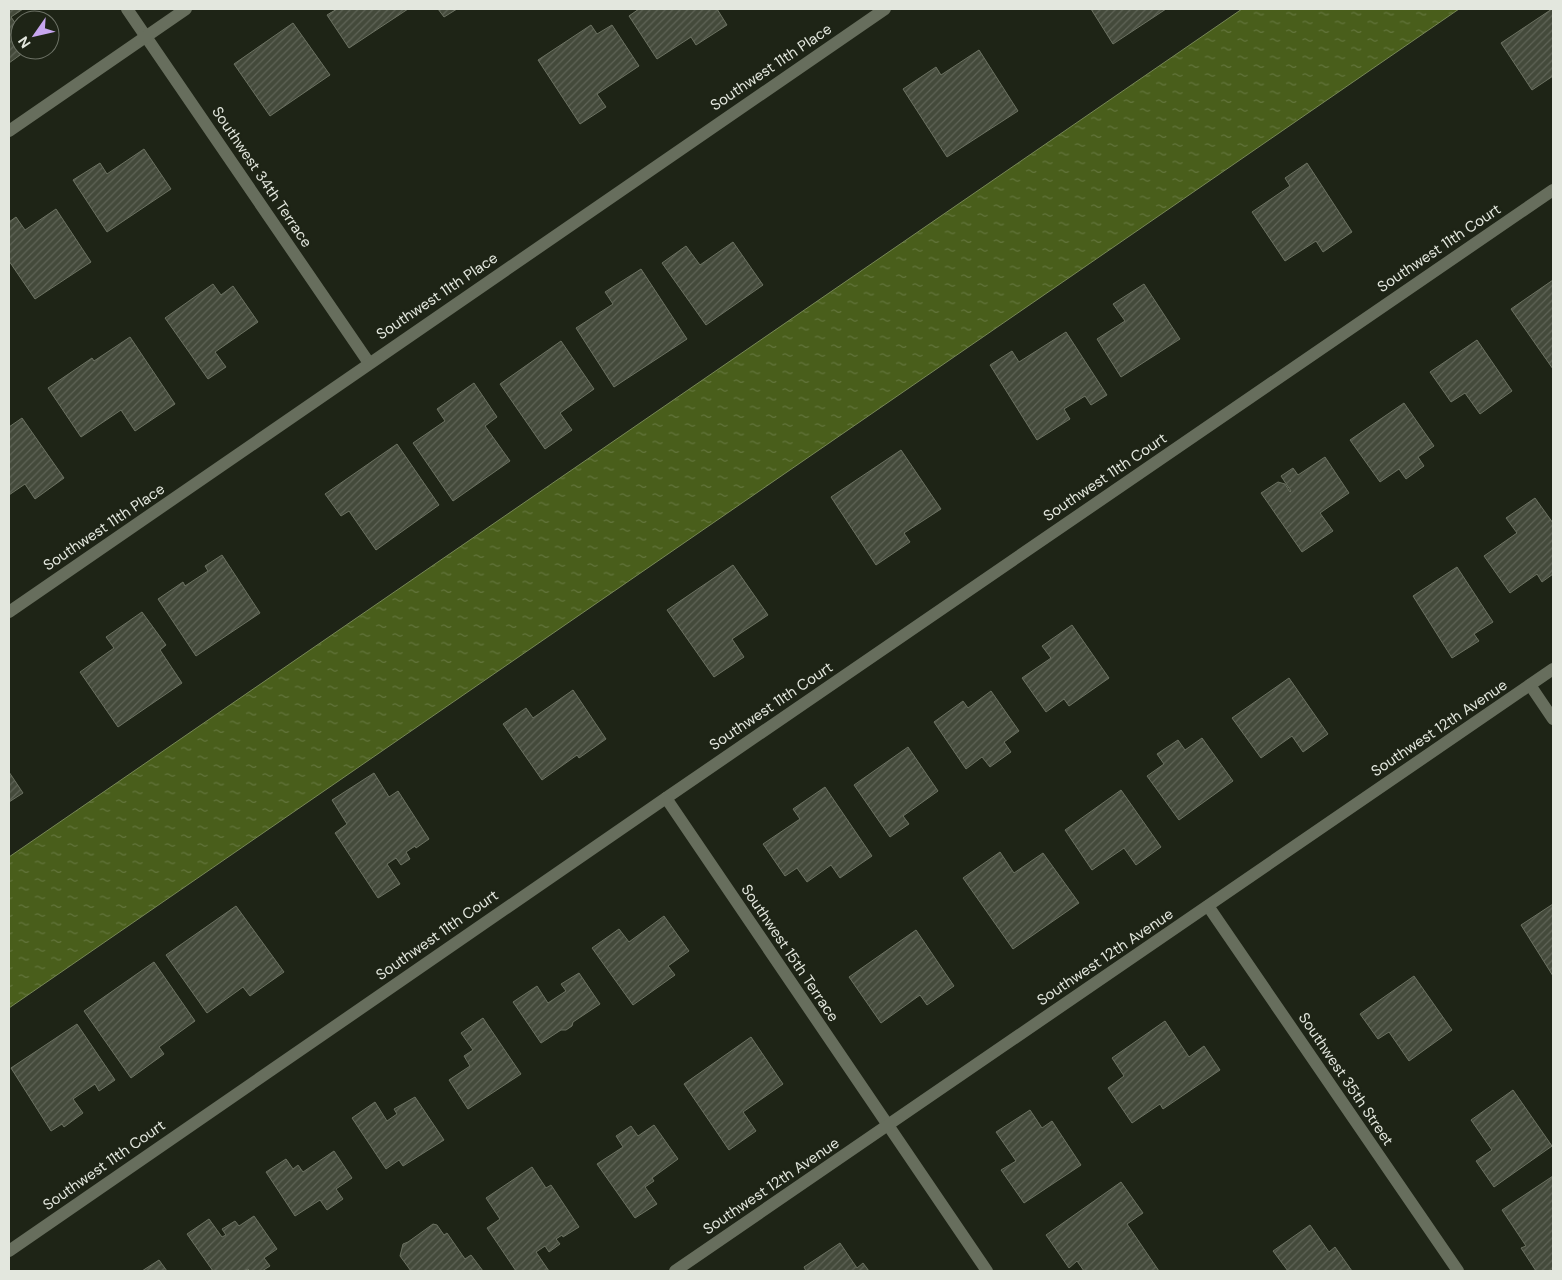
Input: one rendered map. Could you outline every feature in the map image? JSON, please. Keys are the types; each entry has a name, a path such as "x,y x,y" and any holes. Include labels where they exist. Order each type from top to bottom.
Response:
{"street":[{"name":"Southwest 34th Terrace","path":"127,9 369,363"},
{"path":"9,131 186,9"},
{"name":"Southwest 11th Place","path":"9,612 885,9"},
{"name":"Southwest 11th Court","path":"9,1251 1553,190"},
{"name":"Southwest 12th Avenue","path":"675,1271 1553,669"},
{"path":"1530,685 1553,719"},
{"name":"Southwest 15th Terrace","path":"666,798 888,1126"},
{"name":"Southwest 35th Street","path":"1208,906 1458,1271"},
{"path":"888,1126 987,1271"}],"water":[{"path":"1242,9 1459,9 9,1008 9,857"}],"building":[{"path":"9,9 23,9 10,10 10,60 13,60 9,63"},
{"path":"337,9 408,9 349,48 327,15"},
{"path":"438,9 457,9 444,17"},
{"path":"639,9 717,9 727,25 696,45 691,37 657,59 629,16"},
{"path":"1091,9 1166,9 1113,44"},
{"path":"1552,9 1553,76 1532,90 1501,43"},
{"path":"293,23 330,75 270,116 234,64"},
{"path":"591,25 597,34 612,25 639,66 597,94 606,107 580,124 538,60"},
{"path":"979,50 1018,111 947,157 903,89 936,67 941,75"},
{"path":"144,149 171,189 107,232 73,180 100,163 107,174"},
{"path":"1307,163 1352,232 1323,252 1316,241 1285,261 1252,212 1290,186 1285,178"},
{"path":"56,209 91,262 35,299 9,261 9,222 16,217 25,230"},
{"path":"733,242 763,285 706,325 662,263 686,246 700,265"},
{"path":"641,269 687,339 614,387 576,328 613,304 605,292"},
{"path":"1553,280 1553,369 1511,309"},
{"path":"213,284 221,295 233,286 258,322 215,352 226,367 208,379 165,318"},
{"path":"1144,284 1180,339 1121,377 1097,339 1125,321 1113,304"},
{"path":"1066,332 1107,395 1091,405 1085,396 1064,409 1070,419 1037,440 990,365 1012,351 1019,362"},
{"path":"130,337 175,404 135,431 121,410 81,437 48,388 92,358 94,361"},
{"path":"1477,340 1512,391 1480,414 1465,393 1451,402 1430,372"},
{"path":"561,341 594,389 560,413 572,430 545,449 500,384"},
{"path":"474,383 497,417 485,426 510,461 453,501 413,443 445,421 437,409"},
{"path":"1404,403 1434,446 1418,457 1424,466 1406,479 1399,469 1380,482 1350,440"},
{"path":"22,418 64,478 35,499 25,484 9,495 9,427"},
{"path":"397,444 439,505 376,550 349,511 341,516 325,494"},
{"path":"901,450 941,509 904,533 910,542 876,565 831,497"},
{"path":"1325,457 1349,493 1320,513 1333,531 1302,552 1261,493 1278,482 1285,484 1290,492 1281,476 1293,468 1298,475"},
{"path":"1535,498 1553,523 1553,574 1542,582 1537,574 1510,593 1484,556 1517,533 1506,518"},
{"path":"222,555 260,613 196,656 158,599 183,582 185,586 208,571 205,566"},
{"path":"733,565 768,615 732,639 744,657 714,677 667,610"},
{"path":"1457,567 1493,622 1474,634 1479,641 1452,658 1413,596"},
{"path":"142,612 166,645 160,650 182,683 118,727 80,672 114,648 106,637"},
{"path":"1072,625 1109,678 1069,706 1064,699 1046,712 1022,678 1051,658 1042,646"},
{"path":"1289,678 1328,734 1303,752 1292,736 1261,758 1232,718"},
{"path":"573,690 606,739 579,758 577,755 542,780 503,724 526,708 533,718"},
{"path":"991,691 1019,731 1004,742 1011,752 990,767 982,757 966,769 934,722 963,701 968,708"},
{"path":"1202,738 1233,781 1179,820 1147,776 1164,764 1157,754 1178,740 1185,750"},
{"path":"908,747 938,791 903,816 909,824 890,837 854,785"},
{"path":"9,772 23,793 9,802"},
{"path":"374,773 389,797 398,791 429,839 406,852 410,859 401,865 396,858 387,864 400,884 378,898 335,833 347,824 332,800"},
{"path":"825,787 872,856 840,878 831,865 807,882 797,868 785,876 763,844 800,819 793,809"},
{"path":"1121,790 1161,847 1136,865 1124,848 1092,870 1065,830"},
{"path":"1000,852 1014,873 1043,853 1079,903 1013,949 963,878"},
{"path":"1553,904 1553,976 1521,925"},
{"path":"236,906 284,972 250,996 243,987 207,1013 166,955"},
{"path":"664,916 689,951 668,966 675,975 633,1005 592,948 619,929 629,942"},
{"path":"916,930 954,986 927,1005 920,995 881,1023 849,977"},
{"path":"154,962 195,1021 159,1047 164,1054 131,1078 84,1011"},
{"path":"579,973 600,1004 573,1022 572,1026 566,1030 561,1030 541,1043 513,1002 537,986 548,1003 566,991 561,984"},
{"path":"1414,976 1452,1030 1409,1061 1389,1032 1378,1039 1360,1014"},
{"path":"483,1018 521,1074 468,1109 449,1080 470,1066 464,1056 473,1050 461,1033"},
{"path":"1165,1021 1189,1057 1204,1046 1220,1070 1163,1109 1160,1104 1132,1123 1108,1088 1124,1076 1112,1058"},
{"path":"77,1024 115,1080 99,1091 95,1084 73,1099 83,1113 64,1127 62,1124 51,1131 11,1068"},
{"path":"751,1037 783,1084 743,1112 756,1131 729,1150 684,1084"},
{"path":"1513,1090 1552,1146 1494,1187 1476,1161 1492,1150 1471,1120"},
{"path":"415,1097 444,1140 403,1166 399,1160 386,1169 352,1118 375,1102 387,1121 397,1114 394,1109"},
{"path":"1030,1110 1042,1128 1052,1121 1081,1165 1024,1203 1001,1170 1016,1161 996,1132"},
{"path":"654,1125 678,1159 652,1178 654,1181 645,1187 657,1204 635,1218 597,1164 623,1147 616,1136 631,1126 638,1136"},
{"path":"334,1151 352,1178 336,1189 343,1199 327,1210 320,1200 295,1216 266,1172 286,1159 293,1169 298,1165 303,1172"},
{"path":"532,1167 546,1188 551,1185 579,1227 556,1239 560,1244 549,1252 545,1246 536,1252 549,1271 516,1271 487,1228 500,1219 486,1198"},
{"path":"1553,1176 1553,1271 1536,1271 1521,1248 1526,1246 1502,1210"},
{"path":"1121,1182 1143,1213 1127,1224 1159,1271 1084,1271 1077,1261 1069,1268 1046,1235"},
{"path":"254,1216 277,1249 264,1258 270,1266 262,1271 250,1271 248,1269 244,1271 213,1271 187,1234 209,1219 222,1237 226,1235 222,1229 235,1221 239,1226"},
{"path":"433,1224 437,1225 444,1235 447,1233 465,1259 471,1255 483,1271 411,1271 400,1256 403,1244"},
{"path":"1310,1225 1329,1252 1335,1247 1352,1271 1288,1271 1273,1251"},
{"path":"840,1243 857,1268 863,1263 869,1271 806,1271 804,1267"},
{"path":"159,1260 167,1271 142,1271"}]}
